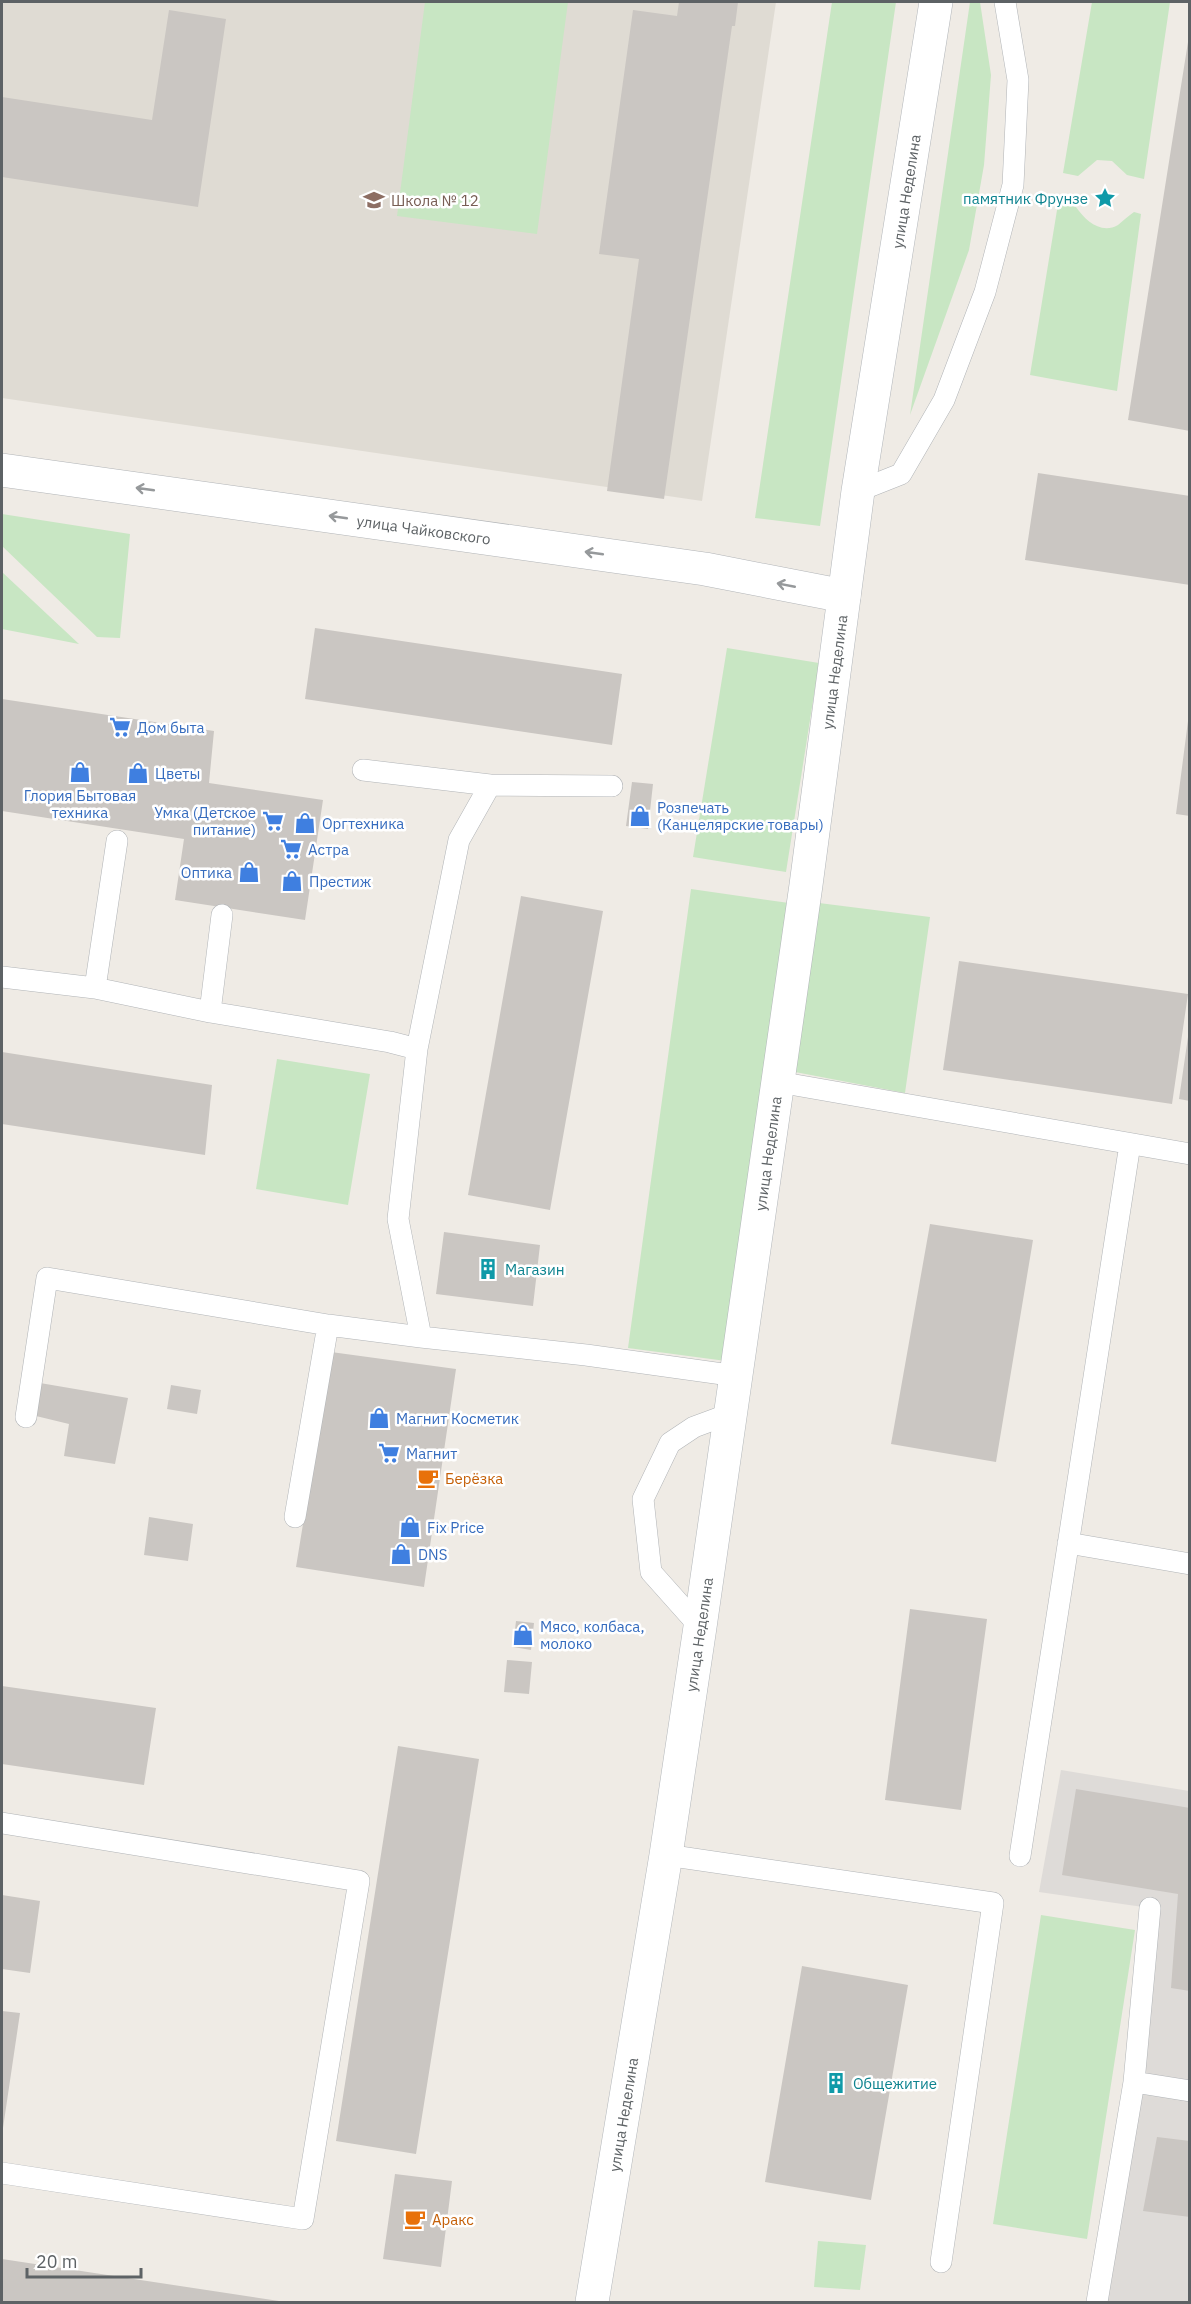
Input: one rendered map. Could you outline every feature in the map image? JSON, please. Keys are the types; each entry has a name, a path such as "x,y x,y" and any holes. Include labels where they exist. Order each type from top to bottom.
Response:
{"street":[{"name":"улица Неделина","path":"592,2302 666,1855 732,1413 858,491 936,2"},
{"name":"улица Чайковского","path":"2,470 705,569 844,596"}],"lane":[{"path":"858,491 901,474 944,400 985,292 1013,185 1017,80 1005,2"},
{"path":"363,770 490,785 612,786"},
{"path":"421,1337 398,1219 417,1049 459,840 490,785"},
{"path":"95,988 117,841"},
{"path":"210,1012 222,915"},
{"path":"2,977 95,988 210,1012 390,1042 417,1049"},
{"path":"778,1082 1190,1154"},
{"path":"1020,1856 1130,1144"},
{"path":"26,1417 46,1278 328,1325 586,1354 737,1376"},
{"path":"295,1517 328,1325"},
{"path":"700,1627 651,1572 643,1499 670,1443 694,1427 732,1413"},
{"path":"1068,1543 1190,1564"},
{"path":"2,1823 359,1881 303,2219 2,2173"},
{"path":"666,1855 993,1903 942,2262"},
{"path":"1097,2302 1134,2082 1150,1908"},
{"path":"1134,2082 1190,2091"}],"shaded area":[{"name":"Школа № 12","path":"2,2 776,2 702,501 2,398"},
{"path":"1061,1770 1189,1791 1189,2302 1091,2302 1150,1908 1039,1892"}],"green space":[{"path":"425,2 568,2 537,234 397,216"},
{"path":"832,2 896,2 820,526 755,518"},
{"path":"970,2 980,2 991,75 984,165 969,250 910,415"},
{"path":"1092,2 1170,2 1144,179 1127,175 1112,161 1097,160 1078,176 1063,173"},
{"path":"1058,204 1076,207 1094,225 1106,228 1118,225 1134,212 1141,214 1117,391 1030,375"},
{"path":"2,514 130,534 120,638 97,637 2,546"},
{"path":"2,572 79,644 2,629"},
{"path":"727,648 819,663 786,872 693,857"},
{"path":"691,889 789,903 726,1361 628,1348"},
{"path":"819,903 930,917 905,1093 795,1072"},
{"path":"277,1059 370,1074 348,1205 256,1189"},
{"path":"1041,1915 1135,1930 1087,2239 993,2224"},
{"path":"818,2241 866,2245 860,2290 814,2287"}],"building":[{"path":"679,2 738,2 735,26 732,26 664,499 607,491 639,259 599,254 633,10 677,16"},
{"path":"169,10 226,19 198,207 2,177 2,97 152,120"},
{"path":"1188,42 1190,42 1190,431 1128,420"},
{"path":"1038,473 1190,496 1190,585 1025,560"},
{"path":"315,628 622,674 612,745 305,699"},
{"path":"2,699 214,731 209,783 323,800 305,920 175,900 184,839 2,811"},
{"path":"1188,721 1190,721 1190,816 1176,814"},
{"path":"632,782 653,784 648,829 626,826"},
{"path":"521,896 603,911 550,1210 468,1195"},
{"path":"959,961 1188,994 1172,1104 943,1070"},
{"path":"1188,1037 1190,1037 1190,1101 1179,1099"},
{"path":"2,1052 212,1085 205,1155 2,1124"},
{"path":"930,1224 1033,1240 996,1462 891,1444"},
{"name":"Магазин","path":"444,1232 540,1245 533,1306 436,1294"},
{"path":"331,1352 456,1369 424,1587 296,1567"},
{"path":"40,1383 128,1398 115,1464 64,1456 69,1424 36,1416"},
{"path":"171,1385 201,1390 197,1414 167,1409"},
{"path":"149,1517 193,1524 188,1561 144,1555"},
{"path":"910,1609 987,1619 961,1810 885,1800"},
{"name":"Мясо, колбаса, молоко","path":"516,1621 534,1623 531,1650 513,1647"},
{"path":"507,1660 532,1662 529,1694 504,1692"},
{"path":"2,1686 156,1708 144,1785 2,1764"},
{"path":"398,1746 479,1759 416,2154 336,2141"},
{"path":"1076,1789 1190,1808 1190,1991 1171,1988 1178,1894 1062,1875"},
{"path":"2,1895 40,1901 30,1973 2,1969"},
{"name":"Общежитие","path":"802,1966 908,1985 871,2200 765,2182"},
{"path":"2,2011 20,2013 3,2128 2,2128"},
{"path":"1157,2137 1190,2141 1190,2217 1143,2211"},
{"path":"395,2174 452,2181 441,2267 383,2259"},
{"path":"2,2259 279,2301 279,2302 2,2302"}],"place":[{"name":"памятник Фрунзе","path":"1105,198"},
{"name":"Школа № 12","path":"374,200"},
{"name":"Дом быта","path":"120,727"},
{"name":"Глория Бытовая техника","path":"80,772"},
{"name":"Цветы","path":"138,773"},
{"name":"Розпечать (Канцелярские товары)","path":"640,816"},
{"name":"Умка (Детское питание)","path":"273,821"},
{"name":"Оргтехника","path":"305,823"},
{"name":"Астра","path":"291,849"},
{"name":"Оптика","path":"249,872"},
{"name":"Престиж","path":"292,881"},
{"name":"Магазин","path":"488,1269"},
{"name":"Магнит Косметик","path":"379,1418"},
{"name":"Магнит","path":"389,1453"},
{"name":"Берёзка","path":"428,1478"},
{"name":"Fix Price","path":"410,1527"},
{"name":"DNS","path":"401,1554"},
{"name":"Мясо, колбаса, молоко","path":"523,1635"},
{"name":"Общежитие","path":"836,2083"},
{"name":"Аракс","path":"415,2219"}]}
